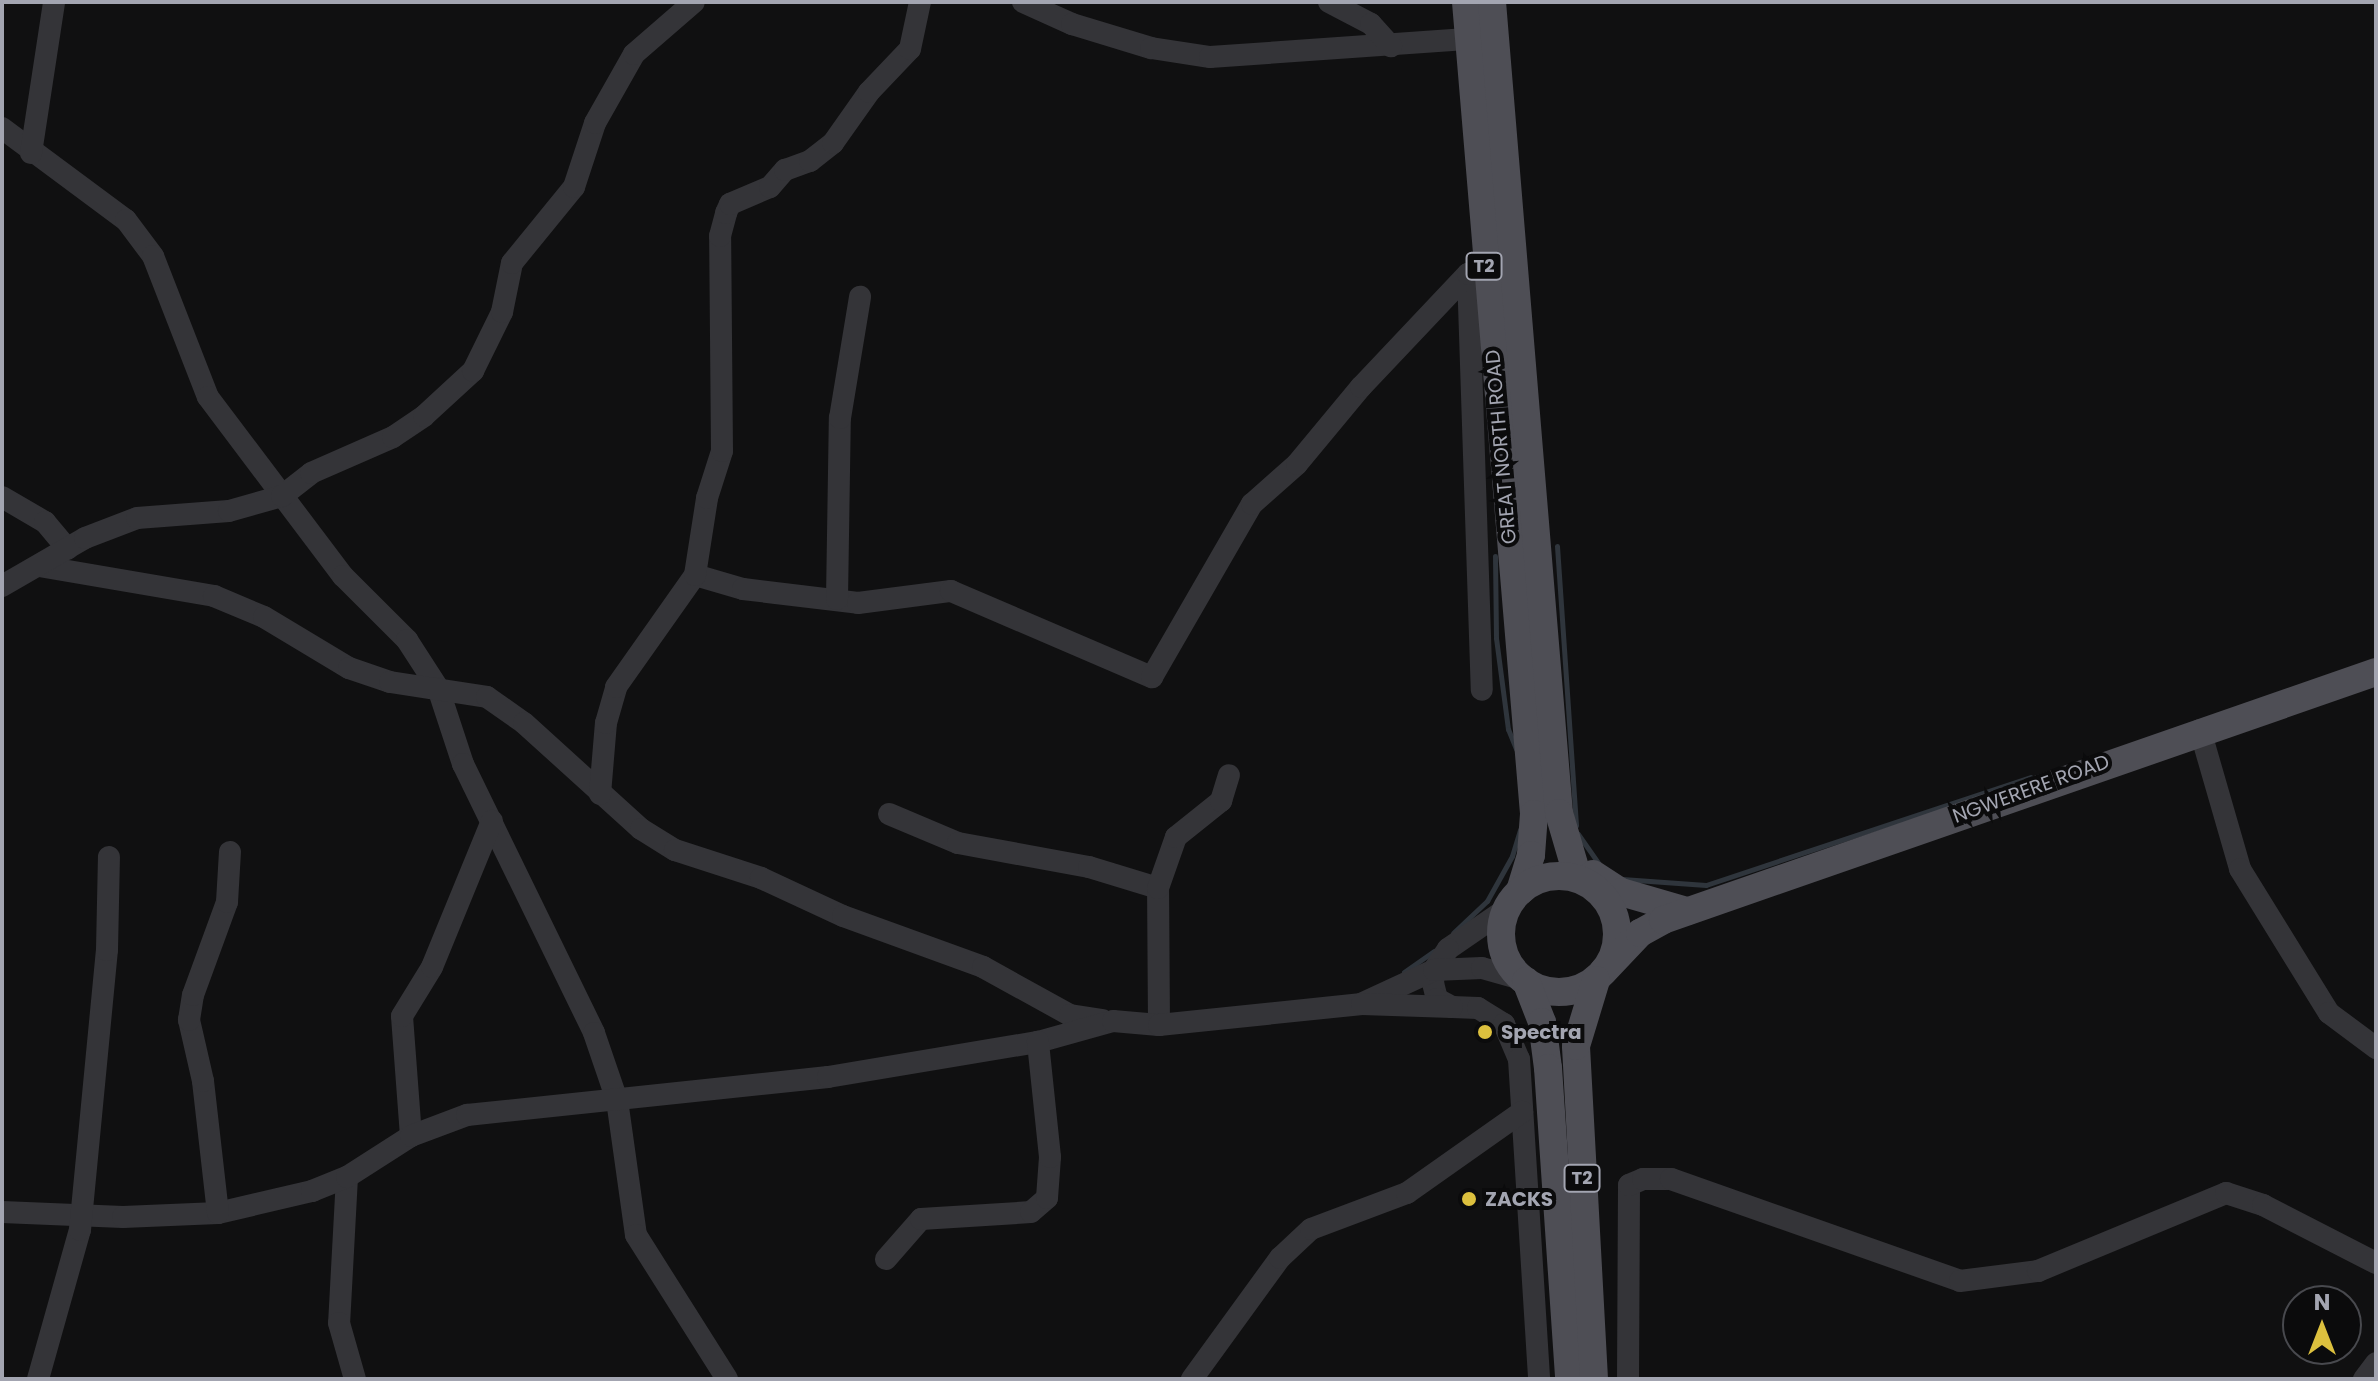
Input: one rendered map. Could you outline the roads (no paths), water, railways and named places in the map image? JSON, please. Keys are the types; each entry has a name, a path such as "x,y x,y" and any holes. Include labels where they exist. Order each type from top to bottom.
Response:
{"main road":[{"name":"GREAT NORTH ROAD","path":"1466,2 1481,38"},
{"name":"GREAT NORTH ROAD","path":"1492,2 1481,38 1488,270 1534,814 1531,855 1514,899"},
{"name":"GREAT NORTH ROAD","path":"1488,270 1559,813 1566,847 1582,880"},
{"name":"NGWERERE ROAD","path":"1600,976 1640,933 1688,911 2200,730 2376,672"},
{"path":"1566,847 1621,892"},
{"path":"1582,880 1600,893 1614,917 1614,945 1600,976 1561,992 1526,980 1504,953 1502,929 1514,899 1547,876 1582,880 1688,911"},
{"name":"T2","path":"1594,1379 1576,1046 1600,976"},
{"name":"T2","path":"1526,980 1542,1022 1548,1068 1569,1379"}],"street":[{"path":"31,153 54,2"},
{"path":"2,586 68,549 137,518 229,511 282,496 311,473 393,437 473,371 502,312 512,263 574,187 595,123 634,54 694,2"},
{"path":"600,794 606,723 616,687 695,575 707,498 722,451 720,236 726,213 730,204 770,187 785,170 810,161 833,143 869,92 910,49 920,2"},
{"path":"1023,2 1072,24 1151,48 1210,57 1481,38"},
{"path":"1329,2 1371,24 1391,46"},
{"path":"2,128 31,153 126,220 144,244 208,397 343,576 407,640 438,688 446,724 594,1033 617,1100 636,1235 727,1379"},
{"path":"695,575 743,589 837,599 892,602 923,591 951,591 1152,677 1252,504 1297,464 1361,387 1488,270"},
{"path":"1482,690 1488,270"},
{"path":"837,599 840,418 860,297"},
{"path":"2,497 45,522 68,549"},
{"path":"39,566 214,596 264,617 349,668 390,682 487,697 524,723 600,794 675,850 761,878 843,916 983,967 1070,1015 1159,1025 1362,1004 1478,1008 1504,1024 1519,1059 1539,1379"},
{"path":"2200,730 2240,869 2329,1013 2376,1048"},
{"path":"1159,1025 1158,888 1176,837 1221,801 1229,775"},
{"path":"889,814 958,843 1089,867 1158,888"},
{"path":"411,1136 402,1016 432,967 478,845 492,821"},
{"path":"218,1213 203,1081 189,1020 193,995 227,902 230,852"},
{"path":"38,1379 80,1215 107,950 109,857"},
{"path":"1452,1007 1437,999 1434,970 1448,949 1514,899"},
{"path":"1362,1004 1434,970 1482,968 1526,980"},
{"path":"2,1212 80,1215 218,1213 312,1191 347,1177 411,1136 467,1115 828,1077 1038,1042 1113,1021"},
{"path":"886,1259 921,1219 1031,1212 1047,1198 1050,1157 1038,1042"},
{"path":"1192,1379 1280,1258 1311,1229 1407,1193 1522,1112"},
{"path":"347,1177 339,1323 355,1379"},
{"path":"1628,1379 1629,1185 1643,1179 1671,1179 1960,1281 1980,1282 2038,1271 2226,1193 2263,1205 2376,1263"},
{"path":"2364,1379 2376,1363"}],"waterway":[{"path":"1557,546 1576,825"},
{"path":"1495,556 1496,638 1508,729 1516,749"},
{"path":"1622,879 1706,885 2030,777"},
{"path":"1453,933 1487,901 1512,856 1520,829"},
{"path":"1578,834 1600,865"},
{"path":"1404,972 1434,951"}],"place":[{"name":"Spectra","path":"1485,1032"},
{"name":"ZACKS","path":"1469,1199"}]}
